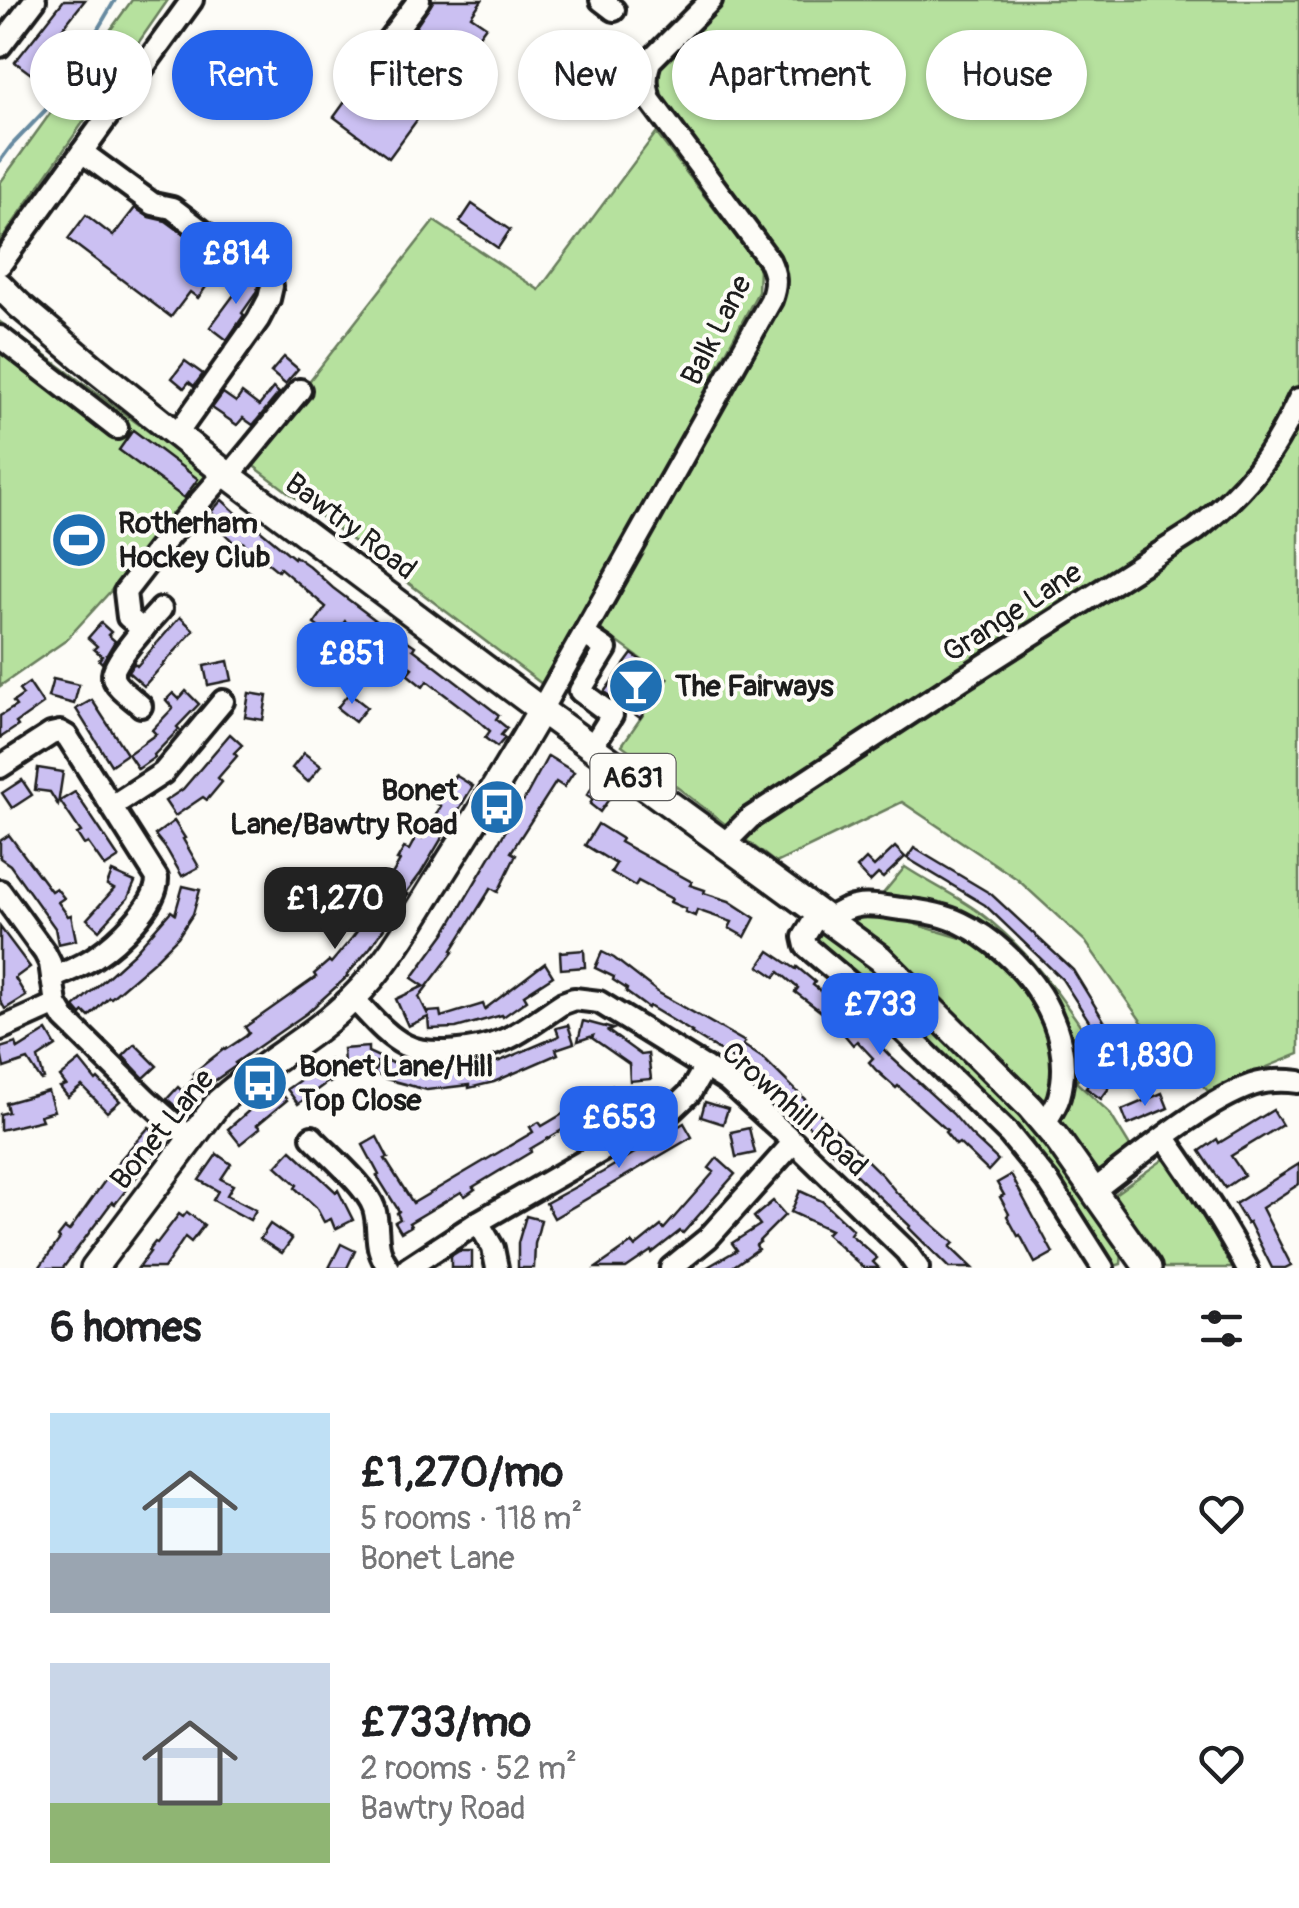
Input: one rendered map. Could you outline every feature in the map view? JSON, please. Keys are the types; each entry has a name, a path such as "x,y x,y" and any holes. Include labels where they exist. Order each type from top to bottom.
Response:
{"main road":[{"name":"Bawtry Road","path":"0,286 19,306 227,474 880,958 1044,1124 1142,1266"},
{"name":"Bonet Lane","path":"94,1268 218,1102 321,1027 353,998 391,953 542,710"}],"street":[{"path":"0,46 35,0"},
{"path":"0,264 192,0"},
{"path":"396,30 419,0"},
{"name":"Balk Lane","path":"542,710 762,317 776,285 769,260 650,100 647,87 650,61 711,0"},
{"path":"82,152 153,204 172,208 226,250"},
{"path":"177,434 258,320 272,286"},
{"path":"0,337 117,428"},
{"path":"143,630 128,617 125,592 163,543 300,390"},
{"name":"Grange Lane","path":"724,844 750,818 1196,530 1230,504 1258,471 1299,399"},
{"path":"141,706 112,676 114,668 161,609"},
{"path":"584,634 606,649 580,691 612,715 592,748"},
{"path":"112,806 163,773 223,701"},
{"path":"0,767 51,734 60,732 67,736 157,878 150,902 128,928 97,956 52,978"},
{"path":"0,891 45,953 52,992 64,1018 190,1138"},
{"path":"1044,1124 1060,1092 1062,1062 1058,1034 1034,986 1008,956 966,925 937,914 861,904 824,915 804,937 806,946 885,1013 1009,1134 1049,1184 1102,1268"},
{"name":"Crownhill Road","path":"353,998 404,1044 436,1052 490,1045 564,1002 598,1002 738,1090 918,1268"},
{"path":"0,1029 56,1004"},
{"path":"408,1268 478,1222 671,1111 690,1093 706,1067"},
{"path":"1093,1191 1228,1096 1273,1080 1299,1082"},
{"path":"312,1137 367,1194 375,1214 378,1251 390,1268"},
{"path":"1164,1138 1230,1234 1247,1268"},
{"path":"671,1268 708,1238 794,1142"},
{"path":"478,1222 493,1248 497,1268"}],"green space":[{"path":"132,0 168,0 147,30 110,30"},
{"path":"724,0 1299,0 1299,1054 1208,1091 1141,1021 1085,941 1017,879 902,802 776,863 622,745 668,679 596,626 782,298 785,272 779,257 676,120 906,120 906,30 694,30"},
{"path":"672,51 672,114 654,88 655,68"},
{"path":"45,120 85,120 0,242 0,183"},
{"path":"656,133 759,267 758,292 546,687 247,461 434,221 539,290"},
{"name":"Rotherham Hockey Club","path":"0,322 213,479 65,641 0,686"},
{"path":"905,867 979,912 1046,978 1100,1054 1076,1082 1109,1112 1131,1148 1097,1171 1087,1164 1053,1119 1069,1070 1005,948 877,901"},
{"path":"858,910 919,916 917,925 961,938 965,932 1031,991 1045,1013 1057,1078 1045,1113 924,984 844,916"},
{"path":"814,928 821,928 852,948 891,983 1039,1132 1122,1252 1121,1264 1111,1267 1035,1151 1032,1139 1020,1137 815,949"},
{"path":"1164,1159 1173,1161 1241,1268 1156,1268 1112,1196"}],"building":[{"path":"64,0 85,0 61,30 40,30"},
{"path":"434,0 482,0 471,16 486,26 483,30 414,30"},
{"path":"30,43 30,73 15,62"},
{"path":"338,120 417,120 389,158"},
{"path":"472,204 510,230 498,248 460,222"},
{"path":"135,208 166,221 223,263 198,298 190,292 171,317 68,239 86,215 113,236"},
{"path":"251,272 260,279 256,293 227,340 210,327"},
{"path":"284,357 298,369 285,384 271,372"},
{"path":"185,361 203,374 194,386 189,382 184,388 172,378"},
{"path":"273,388 279,393 253,425 243,418 237,425 212,408 223,393 236,402 242,393 259,406"},
{"path":"133,430 198,479 184,498 119,450"},
{"path":"222,500 333,588 415,646 413,649 499,715 496,719 507,728 501,735 505,738 497,747 485,738 490,731 473,716 427,681 423,687 407,674 412,668 345,621 333,638 314,624 326,607 280,568 278,571 240,540 236,545 218,527 222,522 211,512"},
{"path":"180,617 194,630 144,686 128,672"},
{"path":"101,623 115,641 102,663 102,656 94,649 97,646 88,638"},
{"name":"The Fairways","path":"632,654 668,679 640,718 604,692"},
{"path":"228,661 232,680 208,685 204,666"},
{"path":"53,679 79,685 74,704 48,697"},
{"path":"29,683 43,704 0,738 0,716 16,706 13,702 23,695 19,690"},
{"path":"186,691 199,704 155,757 138,769 128,754 156,734 152,730 173,708 166,700 173,693 179,699"},
{"path":"249,693 267,696 263,720 245,717"},
{"path":"349,693 367,707 355,722 337,708"},
{"path":"92,700 127,754 111,765 76,709"},
{"path":"230,734 242,745 218,778 222,782 207,800 203,797 175,816 165,801 183,789"},
{"path":"304,753 321,766 308,782 292,768"},
{"path":"548,756 574,772 564,787 556,782 511,852 516,855 498,892 491,888 454,951 419,997 428,1015 427,1012 440,1011 441,1017 483,1004 485,1009 545,963 553,976 524,995 527,1000 503,1017 456,1028 429,1029 428,1017 408,1026 396,999 424,986 412,978 445,933"},
{"path":"38,768 63,772 58,805 50,792 35,790"},
{"path":"455,775 473,786 408,894 348,976 307,1013 200,1091 183,1113 167,1099 178,1087 182,1091 196,1076 193,1073 249,1033 245,1027 316,977 314,974 331,963 352,938 364,922 358,916 365,906 370,910 393,877 404,848 409,850 417,835 422,838 441,806 436,803"},
{"path":"22,780 32,795 12,808 2,793"},
{"path":"594,785 611,796 600,812 590,804 593,799 587,795"},
{"path":"75,792 119,858 105,867 88,843 84,845 77,834 81,832 60,801"},
{"path":"174,821 199,867 182,876 155,835"},
{"path":"598,824 622,839 620,842 692,882 690,885 729,901 755,918 745,937 729,928 732,922 697,910 695,916 685,912 686,909 670,902 672,899 638,881 635,886 611,872 616,864 585,845"},
{"path":"9,835 51,891 56,888 64,898 58,902 71,915 76,940 58,944 55,928 10,865 0,858 0,841"},
{"path":"895,847 905,857 883,878 878,874 870,882 857,868 866,859 874,867"},
{"path":"914,848 991,894 1073,970 1117,1042 1107,1049 1062,979 985,905 907,858"},
{"path":"112,872 135,882 128,898 99,930 87,919 114,889 107,885"},
{"path":"183,886 200,890 193,914 178,937 89,1017 84,1012 81,1015 74,1007 134,953 171,911 175,914"},
{"path":"0,927 30,967 15,978 26,996 5,1009 0,1000"},
{"path":"584,950 585,967 561,969 560,952"},
{"path":"769,951 815,982 813,985 848,1012 953,1114 998,1160 988,1171 876,1070 869,1062 873,1058 857,1041 853,1045 832,1020 795,992 798,988 779,972 775,977 759,966"},
{"path":"602,952 659,993 745,1042 743,1045 764,1059 897,1193 954,1243 950,1247 972,1268 949,1268 752,1071 648,1008 614,977 595,968"},
{"path":"583,1021 613,1029 608,1031 641,1055 648,1054 651,1079 630,1081 629,1064 593,1036 578,1041"},
{"path":"568,1025 574,1043 556,1049 558,1054 494,1082 469,1088 427,1090 374,1073 379,1062 344,1064 343,1049 368,1047 368,1052 428,1075 465,1070 500,1061 559,1036 556,1028"},
{"path":"47,1031 56,1046 38,1058 44,1079 28,1060 4,1068 0,1048 16,1043 18,1049"},
{"path":"135,1044 157,1066 144,1078 123,1056"},
{"path":"1109,1053 1120,1061 1104,1085 1109,1088 1101,1099 1086,1088"},
{"path":"329,1060 340,1076 298,1104 287,1089"},
{"path":"80,1061 120,1101 107,1112 82,1086 68,1097 60,1087 66,1085 60,1077"},
{"path":"612,1085 620,1099 530,1149 531,1152 473,1187 465,1196 461,1192 409,1223 411,1226 401,1232 395,1222 400,1219 399,1211 363,1145 377,1137 388,1158 385,1159 413,1203 533,1132 530,1127 539,1122 542,1126"},
{"path":"276,1087 287,1100 240,1144 228,1129"},
{"path":"48,1091 54,1111 40,1115 42,1120 0,1130 0,1114 8,1112 6,1103"},
{"path":"1162,1093 1168,1108 1128,1125 1122,1110"},
{"path":"705,1102 728,1109 723,1124 701,1117"},
{"path":"1273,1110 1282,1125 1231,1156 1244,1175 1225,1188 1200,1151"},
{"path":"684,1123 692,1137 554,1218 546,1203"},
{"path":"149,1127 165,1141 115,1204 112,1202 63,1268 39,1268 65,1228 69,1231 119,1161"},
{"path":"749,1128 755,1153 736,1157 731,1132"},
{"path":"291,1150 338,1190 353,1220 335,1229 331,1219 324,1222 316,1207 276,1166"},
{"path":"217,1154 231,1164 221,1179 233,1185 227,1195 256,1210 250,1220 213,1200 218,1191 199,1180"},
{"path":"717,1158 735,1174 683,1233 680,1231 626,1268 596,1268 632,1243 635,1247 661,1226 664,1229 714,1172 709,1168"},
{"path":"1299,1164 1299,1184 1262,1208 1291,1265 1272,1268 1249,1222 1235,1204"},
{"path":"1011,1175 1053,1253 1035,1263 1000,1197 1004,1195 997,1183"},
{"path":"800,1191 822,1201 853,1230 850,1234 877,1258 873,1262 879,1268 864,1268 826,1234 830,1230 791,1212"},
{"path":"773,1201 785,1215 759,1241 758,1249 731,1268 706,1268 737,1250 732,1243 760,1225 754,1217"},
{"path":"187,1212 204,1225 191,1242 185,1237 164,1268 138,1268 179,1214 183,1217"},
{"path":"526,1216 541,1220 534,1268 518,1268 518,1243"},
{"path":"270,1224 292,1239 282,1253 260,1239"},
{"path":"341,1244 355,1251 347,1268 329,1268"},
{"path":"459,1251 472,1251 472,1268 451,1268 451,1256"}],"waterway":[{"path":"0,161 57,98 115,0"}],"place":[{"name":"Rotherham Hockey Club","path":"79,540"},
{"name":"The Fairways","path":"636,686"},
{"name":"Bonet Lane/Bawtry Road","path":"497,807"},
{"name":"Bonet Lane/Hill Top Close","path":"260,1083"}]}
